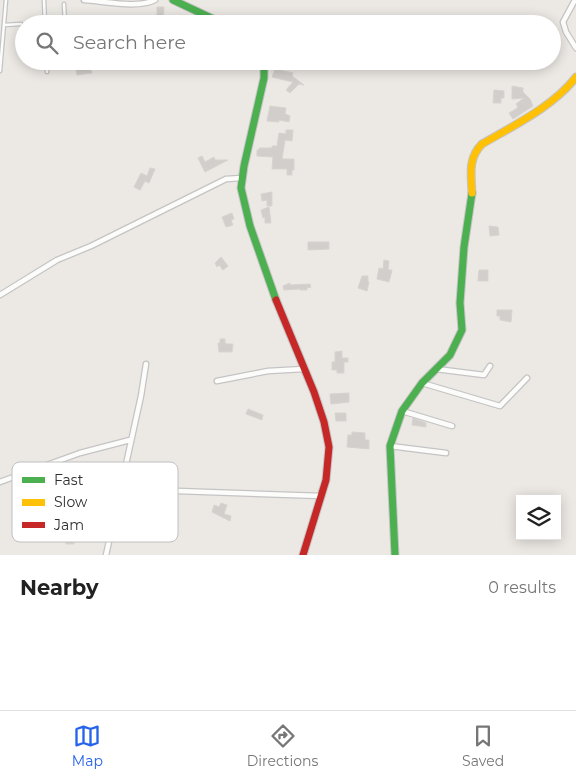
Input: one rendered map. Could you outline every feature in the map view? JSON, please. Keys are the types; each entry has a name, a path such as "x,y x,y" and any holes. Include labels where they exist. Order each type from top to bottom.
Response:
{"street":[{"path":"84,0 139,4 155,0"},
{"path":"173,0 205,15"},
{"path":"575,0 563,22 566,32 576,48"},
{"path":"264,70 264,78 241,188 250,226 276,300 324,422 329,447 327,473 322,496 302,555"},
{"path":"395,555 390,446 402,411 422,383 450,355 462,330 460,303 464,247 472,196 470,166 475,152 482,144 535,113 576,78"},
{"path":"0,295 57,260 91,246 226,179 242,178"},
{"path":"126,462 141,396 146,364"},
{"path":"436,369 484,375 490,366"},
{"path":"217,380 268,371 304,369"},
{"path":"422,383 500,406 527,378"},
{"path":"402,411 452,426"},
{"path":"57,462 130,440"},
{"path":"390,446 446,453"},
{"path":"0,482 12,478"},
{"path":"178,491 322,496"},
{"path":"106,555 109,542"}],"lane":[{"path":"0,71 6,0"},
{"path":"44,0 45,15"},
{"path":"64,4 65,15"},
{"path":"4,25 15,24"}],"building":[{"path":"157,7 164,7 163,15 157,15"},
{"path":"76,70 91,70 92,73 77,75"},
{"path":"275,70 293,73 292,76 304,85 299,84 290,93 286,90 293,82 272,77"},
{"path":"512,86 523,88 523,92 530,99 533,106 513,119 509,113 518,107 516,104 524,98 512,99"},
{"path":"494,90 504,91 504,98 501,98 501,103 493,103"},
{"path":"270,106 286,108 285,114 290,116 289,122 279,120 279,122 267,121"},
{"path":"286,130 293,130 292,141 285,140 282,159 294,159 292,175 287,175 287,169 272,169 273,157 257,156 259,148 277,146 279,133 286,134"},
{"path":"202,156 205,162 214,157 215,160 228,160 205,172 198,158"},
{"path":"150,168 155,169 149,183 145,181 140,190 134,187 141,173 147,176"},
{"path":"272,192 272,206 267,206 267,200 262,201 261,194"},
{"path":"269,207 271,223 265,223 265,217 263,218 261,210"},
{"path":"232,213 234,219 231,220 233,225 226,227 222,217"},
{"path":"489,226 498,227 499,235 490,236"},
{"path":"308,242 329,242 329,249 308,250"},
{"path":"221,257 228,266 223,270 219,265 217,267 215,263"},
{"path":"384,260 389,261 388,270 392,270 389,282 377,279 379,268 383,269"},
{"path":"479,270 488,270 488,281 478,281"},
{"path":"362,276 368,276 367,291 358,288"},
{"path":"290,283 290,285 310,284 311,287 307,288 307,290 284,290 283,286"},
{"path":"497,310 512,310 511,322 500,320 500,316 497,316"},
{"path":"220,339 225,339 227,344 233,344 232,352 219,352 218,343 220,343"},
{"path":"342,351 342,358 348,358 348,362 344,362 344,373 337,373 337,370 332,370 332,362 335,362 335,352"},
{"path":"349,393 349,402 331,404 330,394"},
{"path":"248,409 263,415 262,420 246,414"},
{"path":"335,413 346,413 346,421 336,421"},
{"path":"413,418 426,423 426,427 412,425"},
{"path":"352,432 365,433 365,440 369,440 369,449 347,447 348,435 352,435"},
{"path":"221,503 227,505 224,514 231,516 230,521 212,512 214,505 219,507"},
{"path":"66,542 74,542 74,544 66,544"}],"traffic: fast":[{"path":"173,0 205,15"},
{"path":"264,70 264,78 244,166 241,188 250,226 276,300"},
{"path":"395,555 390,446 402,411 422,383 450,355 462,330 460,303 464,247 472,193"}],"traffic: slow":[{"path":"472,193 472,161 482,144 520,123 545,106 576,77"}],"traffic: jam":[{"path":"276,300 314,392 324,422 329,447 326,480 303,555"}]}
